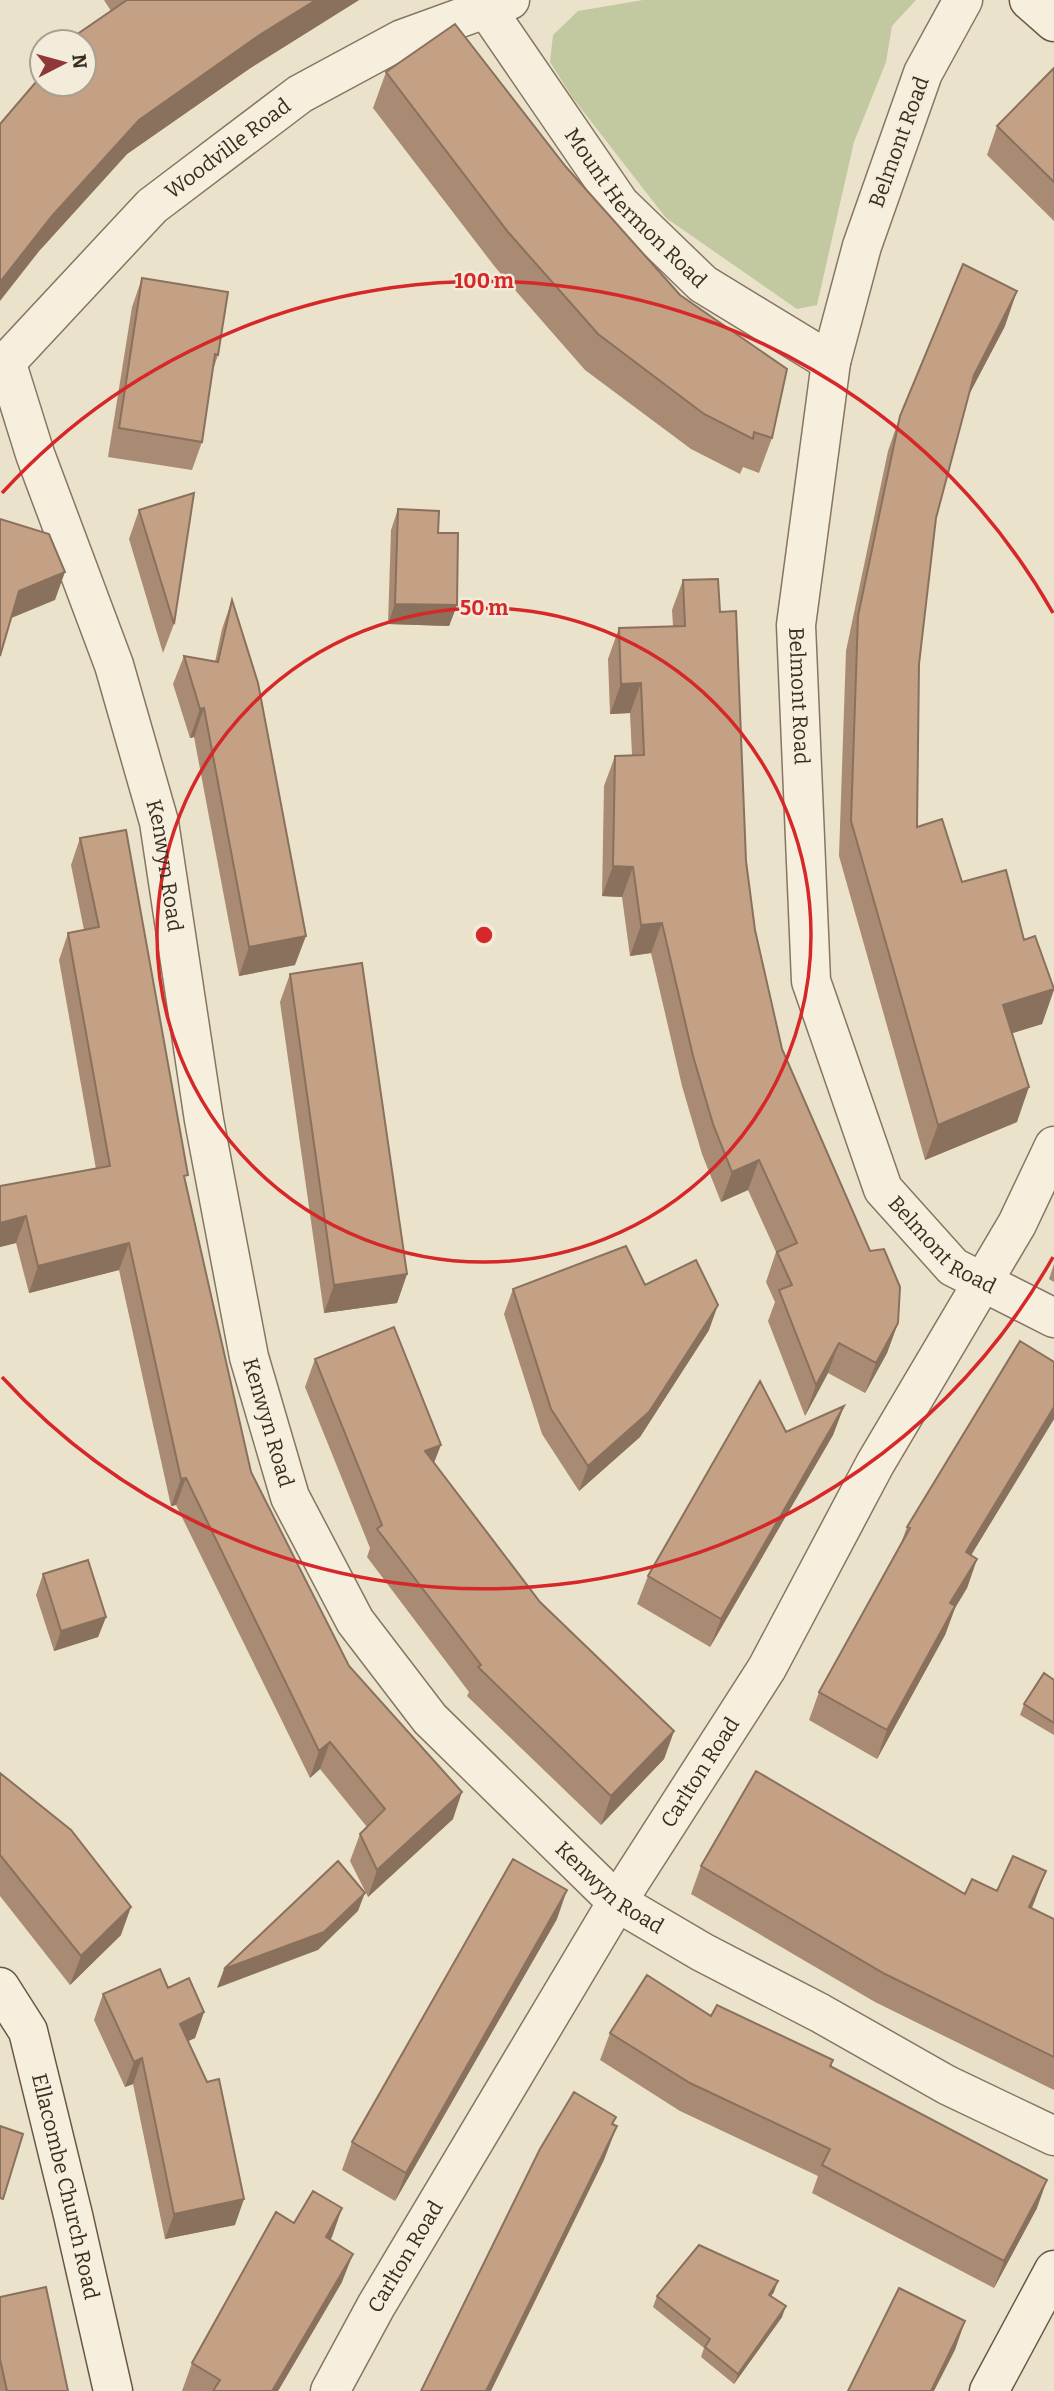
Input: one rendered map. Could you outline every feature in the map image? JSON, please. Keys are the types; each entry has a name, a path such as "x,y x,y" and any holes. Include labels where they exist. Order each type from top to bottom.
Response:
{"street":[{"name":"Belmont Road","path":"963,0 923,73 862,246 831,362 796,625 811,981 883,1189 953,1267 1054,1318"},
{"path":"1029,0 1054,22"},
{"name":"Mount Hermon Road","path":"497,4 620,204 703,284 831,362"},
{"name":"Woodville Road","path":"3,365 152,206 300,94 402,38 497,4"},
{"name":"Kenwyn Road","path":"3,365 114,665 159,822 204,1120 249,1357 290,1497 355,1622 430,1719 617,1902 702,1952 820,2013 947,2085 1054,2136"},
{"name":"Carlton Road","path":"330,2391 376,2306 617,1902 767,1668 876,1464 1017,1224 1054,1146"},
{"name":"Ellacombe Church Road","path":"0,1987 28,2031 74,2215 113,2391"},
{"path":"989,2391 1054,2270"}],"green space":[{"path":"643,0 916,0 892,26 886,62 854,142 817,305 797,309 666,218 572,97 550,62 553,35 578,11"}],"building":[{"path":"127,0 316,0 261,34 139,120 52,216 0,282 0,124 28,91 28,98 98,98 98,28 86,28"},
{"path":"455,24 566,167 680,295 787,369 772,438 754,432 753,439 704,414 598,334 508,232 386,72"},
{"path":"1054,68 1054,182 997,126"},
{"path":"963,264 1017,291 974,375 936,518 919,664 917,827 942,819 962,882 1006,870 1024,940 1035,936 1054,989 1003,1005 1029,1087 938,1125 851,821 858,616 900,416"},
{"path":"142,278 228,292 218,355 215,354 202,442 119,428"},
{"path":"194,493 174,624 139,510"},
{"path":"398,509 439,511 438,533 458,533 457,605 395,604"},
{"path":"0,519 49,534 65,572 19,591 0,656"},
{"path":"718,579 720,612 736,611 746,861 755,930 782,1049 870,1251 884,1249 900,1287 898,1323 876,1363 839,1343 816,1385 779,1290 792,1285 777,1252 797,1243 759,1160 732,1172 713,1124 693,1056 662,923 641,925 633,867 613,866 615,756 644,755 641,683 621,684 619,628 685,626 683,580"},
{"path":"232,600 258,683 306,936 249,947 204,708 200,709 184,656 218,662"},
{"path":"126,830 188,1175 184,1176 251,1472 349,1666 462,1792 377,1870 360,1834 385,1809 330,1742 319,1751 186,1478 181,1479 129,1243 38,1266 26,1216 0,1223 0,1186 110,1166 68,933 99,927 80,838"},
{"path":"362,963 407,1274 334,1285 290,974"},
{"path":"626,1246 645,1285 696,1260 718,1305 649,1412 588,1466 551,1409 513,1289"},
{"path":"394,1327 441,1445 425,1451 540,1602 674,1731 611,1796 478,1667 481,1665 377,1529 382,1525 315,1359"},
{"path":"1020,1341 1054,1362 1054,1407 966,1552 977,1559 950,1603 955,1606 887,1730 819,1692 910,1528 907,1527"},
{"path":"760,1381 786,1432 844,1406 721,1619 648,1576"},
{"path":"88,1560 106,1617 61,1631 43,1574"},
{"path":"1044,1673 1054,1680 1054,1723 1024,1704"},
{"path":"756,1771 965,1894 972,1879 997,1891 1013,1856 1046,1871 1029,1907 1054,1919 1054,2057 885,1974 701,1866"},
{"path":"0,1773 71,1830 131,1907 81,1956 0,1855"},
{"path":"513,1859 567,1890 406,2173 352,2142"},
{"path":"338,1861 365,1893 324,1932 224,1969"},
{"path":"160,1969 168,1988 189,1978 204,2012 180,2024 207,2082 219,2079 244,2199 174,2214 142,2058 134,2062 103,1994"},
{"path":"647,1975 711,2016 717,2005 833,2060 830,2066 1047,2180 1004,2261 822,2165 830,2149 690,2083 610,2033"},
{"path":"574,2092 616,2117 612,2124 617,2126 486,2391 421,2391 540,2149"},
{"path":"0,2126 23,2134 3,2199 0,2198"},
{"path":"313,2191 342,2208 326,2237 353,2254 272,2391 213,2391 220,2380 192,2363 276,2212 294,2223"},
{"path":"699,2245 778,2281 769,2295 786,2306 738,2374 705,2347 710,2339 657,2296"},
{"path":"46,2287 68,2391 7,2391 0,2359 0,2297"},
{"path":"899,2288 965,2321 931,2391 848,2391"}]}
